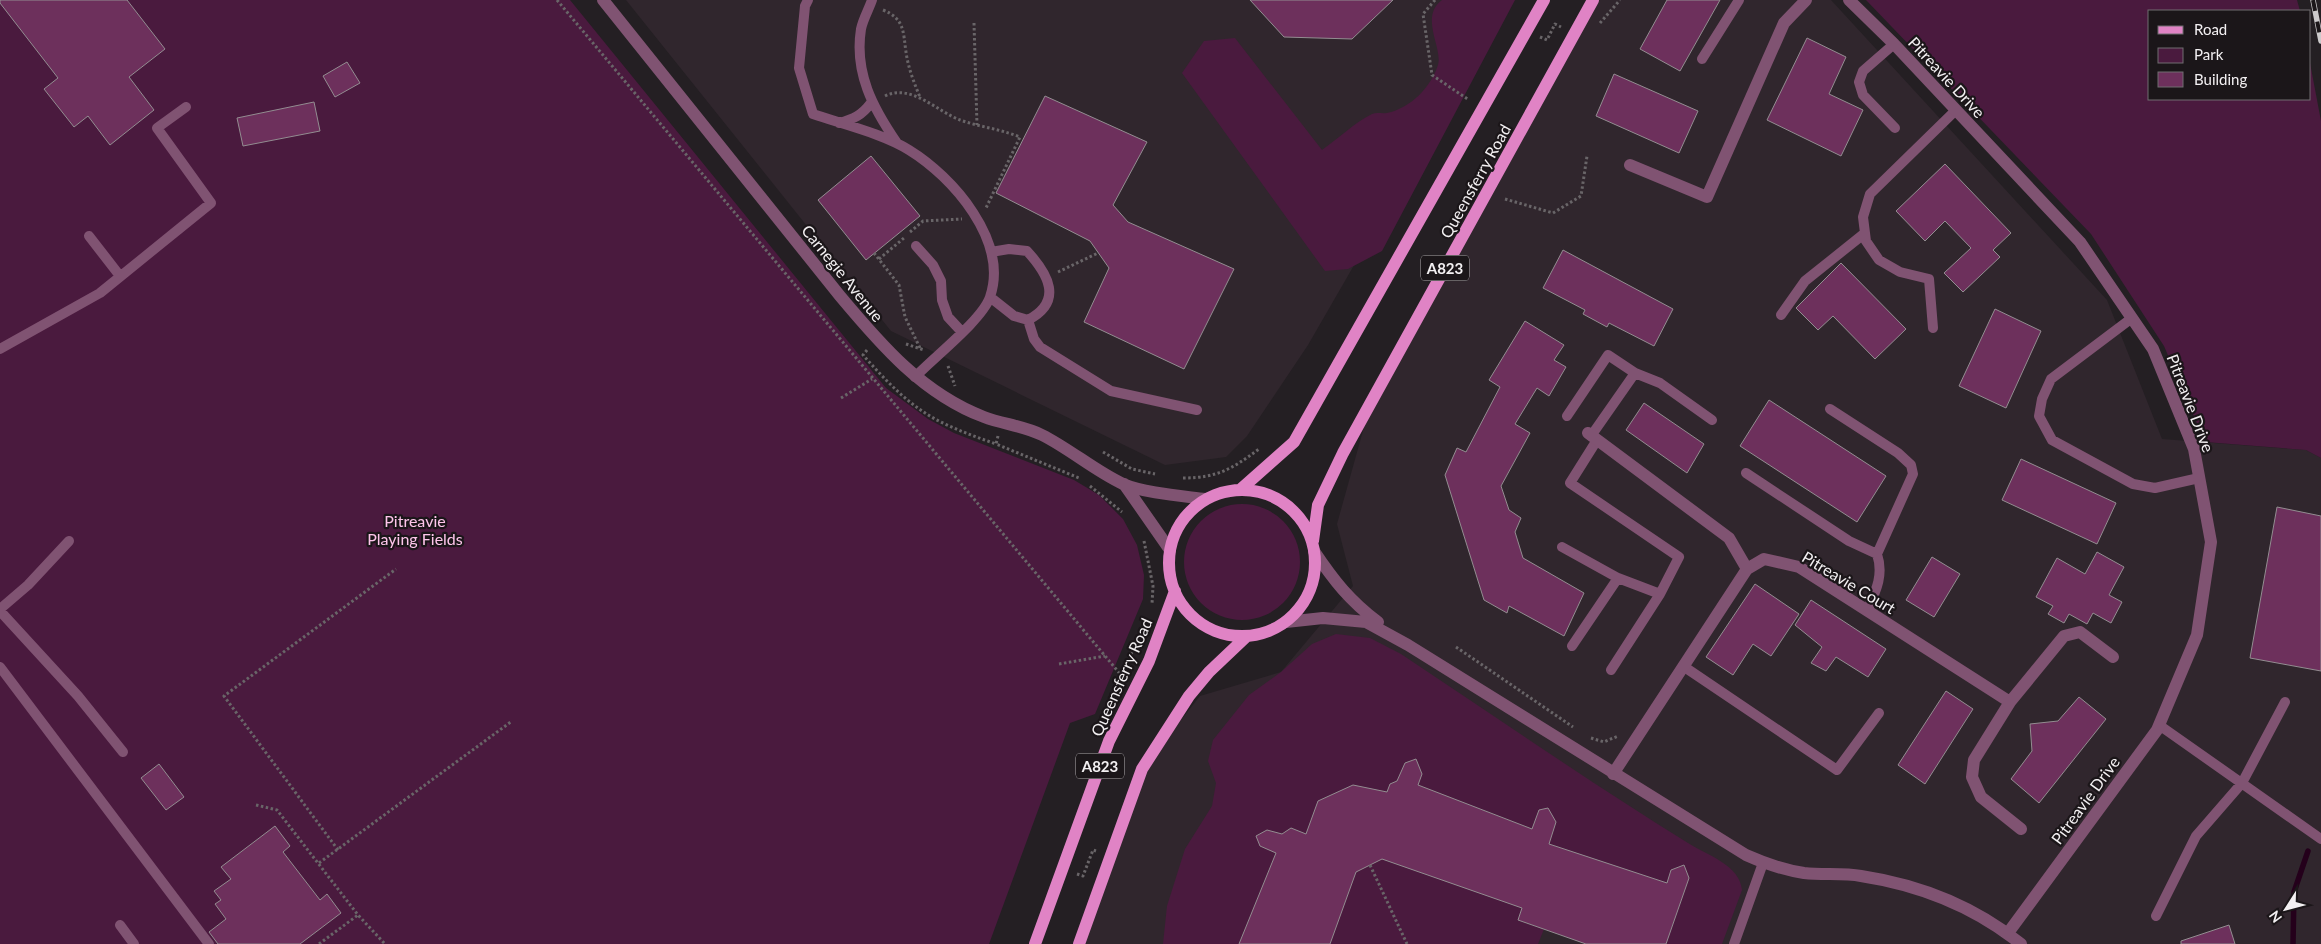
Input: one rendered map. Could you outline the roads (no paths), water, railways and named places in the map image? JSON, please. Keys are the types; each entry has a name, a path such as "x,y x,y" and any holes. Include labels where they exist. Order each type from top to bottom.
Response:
{"main road":[{"name":"Queensferry Road","path":"1241,489 1294,442 1544,0"},
{"name":"Queensferry Road","path":"1313,546 1318,505 1342,454 1593,0"},
{"name":"A823","path":"1241,489 1265,492 1286,503 1302,520 1313,546 1316,565 1311,588 1301,607 1286,622 1268,632 1247,636 1225,634 1204,625 1187,611 1175,591 1169,572 1170,550 1180,524 1189,512 1205,499 1223,491 1241,489"},
{"name":"Queensferry Road","path":"1035,944 1109,741 1149,661 1175,591"},
{"name":"A823","path":"1079,944 1142,769 1189,696 1209,672 1247,636"}],"street":[{"name":"Carnegie Avenue","path":"603,0 840,296 878,341 915,377 948,400 983,417 1041,434 1124,484"},
{"path":"1630,165 1707,197 1784,24 1806,0"},
{"name":"Pitreavie Drive","path":"1848,0 1894,44 2080,242 2153,349 2194,449 2211,542 2197,635 2159,725 2008,933"},
{"path":"1592,436 1729,538 1747,569 1613,774"},
{"path":"1124,484 1169,494 1205,499"},
{"path":"1124,484 1170,550"},
{"path":"1313,546 1337,586 1360,608 1408,645"},
{"name":"Pitreavie Court","path":"1747,569 1764,559 1800,567 2010,702"},
{"path":"1286,622 1323,618 1366,622 1408,645 1746,855 1764,863 1802,872 1860,876 1905,884 1935,894 1974,912 2008,933 2021,944"},
{"path":"2021,829 1981,797 1972,777 1974,760 2010,702 2064,636 2080,632 2113,657"}],"lane":[{"path":"808,0 805,6 799,68 813,114 897,143 910,150 955,188 976,215 991,252 993,279 990,297 981,312 915,377"},
{"path":"1702,59 1739,0"},
{"path":"871,2 862,28 860,68 872,103 897,143"},
{"path":"1894,44 1864,71 1859,82 1863,96 1895,128"},
{"path":"838,123 852,120 863,113 872,103"},
{"path":"0,348 100,293 211,203 156,128 186,107"},
{"path":"1933,328 1929,279 1900,272 1879,260 1866,242 1863,217 1870,194 1956,110"},
{"path":"1781,315 1804,281 1865,233"},
{"path":"89,236 120,276"},
{"path":"916,246 941,281 942,300 948,317 961,332"},
{"path":"990,297 1014,316 1028,320 1039,314 1049,300 1050,287 1041,266 1027,251 1009,249 991,252"},
{"path":"2132,318 2051,379 2042,399 2039,416 2052,440 2133,484 2155,488 2199,478"},
{"path":"1028,320 1034,339 1040,347 1111,392 1197,410"},
{"path":"1567,416 1608,355 1635,373 1660,383 1712,420"},
{"path":"1611,670 1660,594 1679,556 1570,483 1592,436 1635,373"},
{"path":"1830,409 1898,453 1912,465 1913,474 1877,554 1880,564 1879,586 1867,611"},
{"path":"1746,473 1849,542 1877,554"},
{"path":"69,541 35,578 0,610 78,696 123,752"},
{"path":"1562,547 1618,578 1660,594"},
{"path":"1572,646 1618,578"},
{"path":"0,666 209,944"},
{"path":"1683,666 1837,770 1879,713"},
{"path":"2156,916 2196,836 2242,783 2285,702"},
{"path":"2159,725 2321,839"},
{"path":"1734,944 1764,863"},
{"path":"120,925 134,944"}],"waterway":[{"path":"2293,944 2294,892 2308,851"}],"railway":[{"path":"2313,0 2321,41"}],"park label":[{"name":"Pitreavie Playing Fields","path":"415,529"}]}
